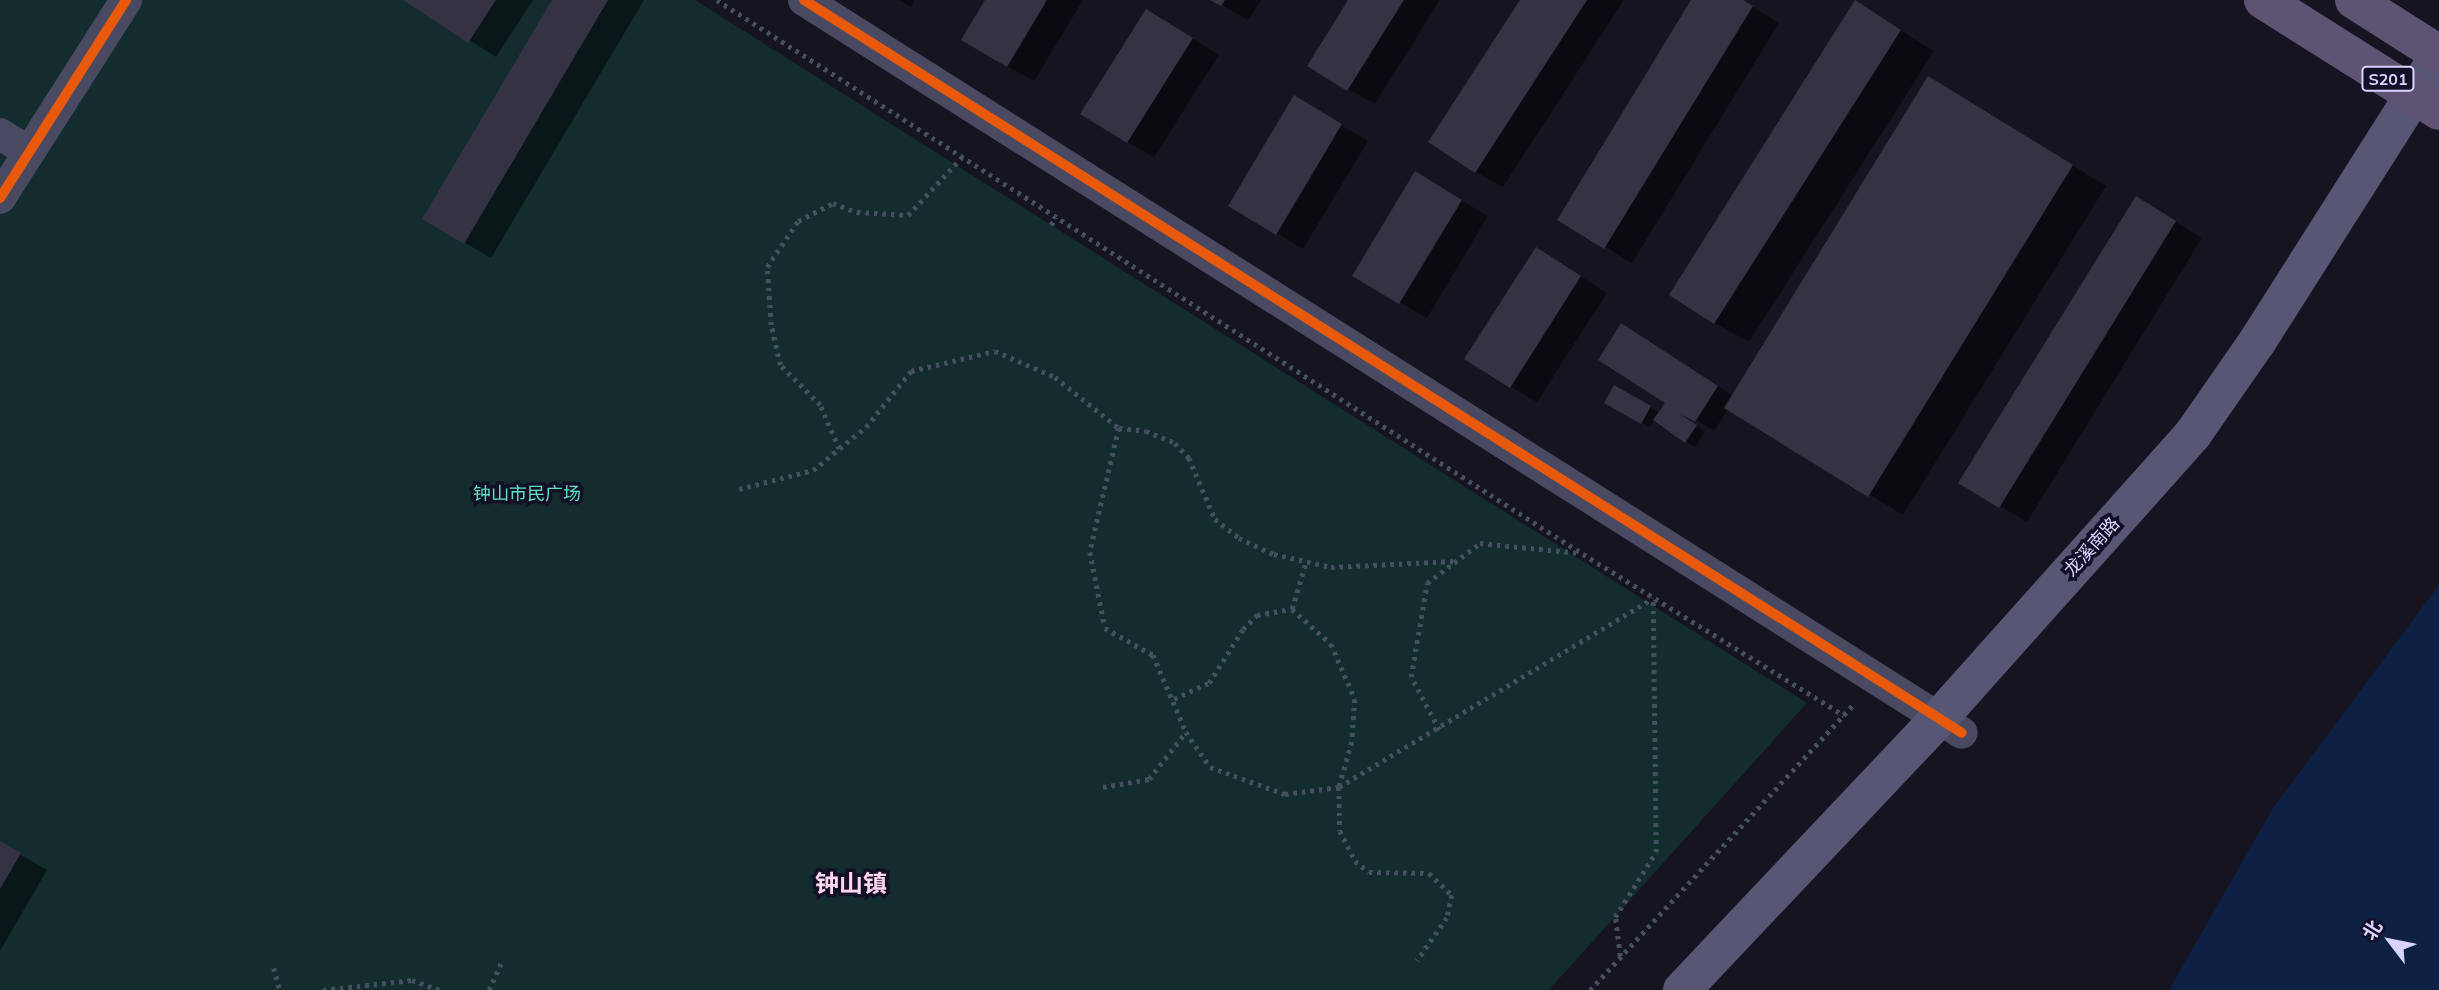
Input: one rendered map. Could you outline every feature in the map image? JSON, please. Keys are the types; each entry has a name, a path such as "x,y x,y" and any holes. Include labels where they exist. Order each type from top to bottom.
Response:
{"main road":[{"name":"S201","path":"2263,0 2439,111"},
{"name":"S201","path":"2354,0 2439,55"},
{"name":"龙溪南路","path":"1719,990 1950,725 2193,433 2257,342 2439,55"},
{"name":"龙溪南路","path":"1682,990 1950,725 2214,450 2439,106"}],"street":[{"path":"0,198 126,0"},
{"path":"803,0 1950,725"},
{"path":"0,134 29,152"}],"path":[{"path":"717,0 1583,554 1844,715"},
{"path":"839,449 820,405 780,365 771,325 766,267 798,221 832,203 857,212 908,215 962,157"},
{"path":"1051,225 1056,216"},
{"path":"1183,308 1187,300"},
{"path":"739,489 813,470 866,427 911,372 995,351 1055,377 1119,428 1146,430 1175,443 1189,458 1215,519 1239,538 1306,562 1331,567 1456,561"},
{"path":"1119,428 1090,552 1105,628 1153,655 1186,732 1210,767 1285,794 1339,788 1439,730 1653,598"},
{"path":"1439,730 1411,677 1427,583 1479,543 1583,554"},
{"path":"1292,609 1306,562"},
{"path":"1620,957 1615,917 1656,852 1653,598"},
{"path":"1174,699 1209,683 1243,629 1257,615 1292,609"},
{"path":"1292,609 1331,644 1355,699 1352,742 1339,788 1340,831 1355,860 1368,872 1429,873 1442,881 1452,895 1447,918 1417,961"},
{"path":"1590,990 1877,679"},
{"path":"1103,787 1149,779 1186,732"},
{"path":"489,990 502,961"},
{"path":"274,968 280,990"},
{"path":"323,990 412,980 439,990"}],"green space":[{"name":"钟山市民广场","path":"0,0 695,0 1807,703 1549,990 0,990"}],"water":[{"path":"2439,585 2439,990 2169,990 2273,808"}],"building":[{"path":"403,0 496,0 468,43"},
{"path":"552,0 608,0 464,244 422,219"},
{"path":"985,0 1047,0 1007,67 961,40"},
{"path":"1210,0 1225,0 1221,6"},
{"path":"1348,0 1404,0 1347,91 1307,66"},
{"path":"1520,0 1587,0 1475,173 1428,142"},
{"path":"1691,0 1743,0 1753,6 1604,249 1557,220"},
{"path":"1855,0 1901,30 1714,324 1669,295"},
{"path":"1146,9 1193,38 1127,143 1080,114"},
{"path":"1928,76 2073,165 1868,497 1724,408"},
{"path":"1294,95 1342,124 1276,235 1228,206"},
{"path":"1415,171 1462,200 1399,304 1352,276"},
{"path":"2136,196 2176,221 1999,508 1958,483"},
{"path":"1536,247 1581,276 1510,388 1464,359"},
{"path":"1621,323 1718,386 1695,422 1680,414 1697,425 1685,443 1653,420 1665,403 1598,360"},
{"path":"1614,385 1651,406 1641,424 1604,403"},
{"path":"0,841 21,853 0,889"}],"cycle path":[{"path":"0,198 126,0"},
{"path":"804,0 1962,733"}],"district":[{"name":"钟山镇","path":"851,884"}]}
